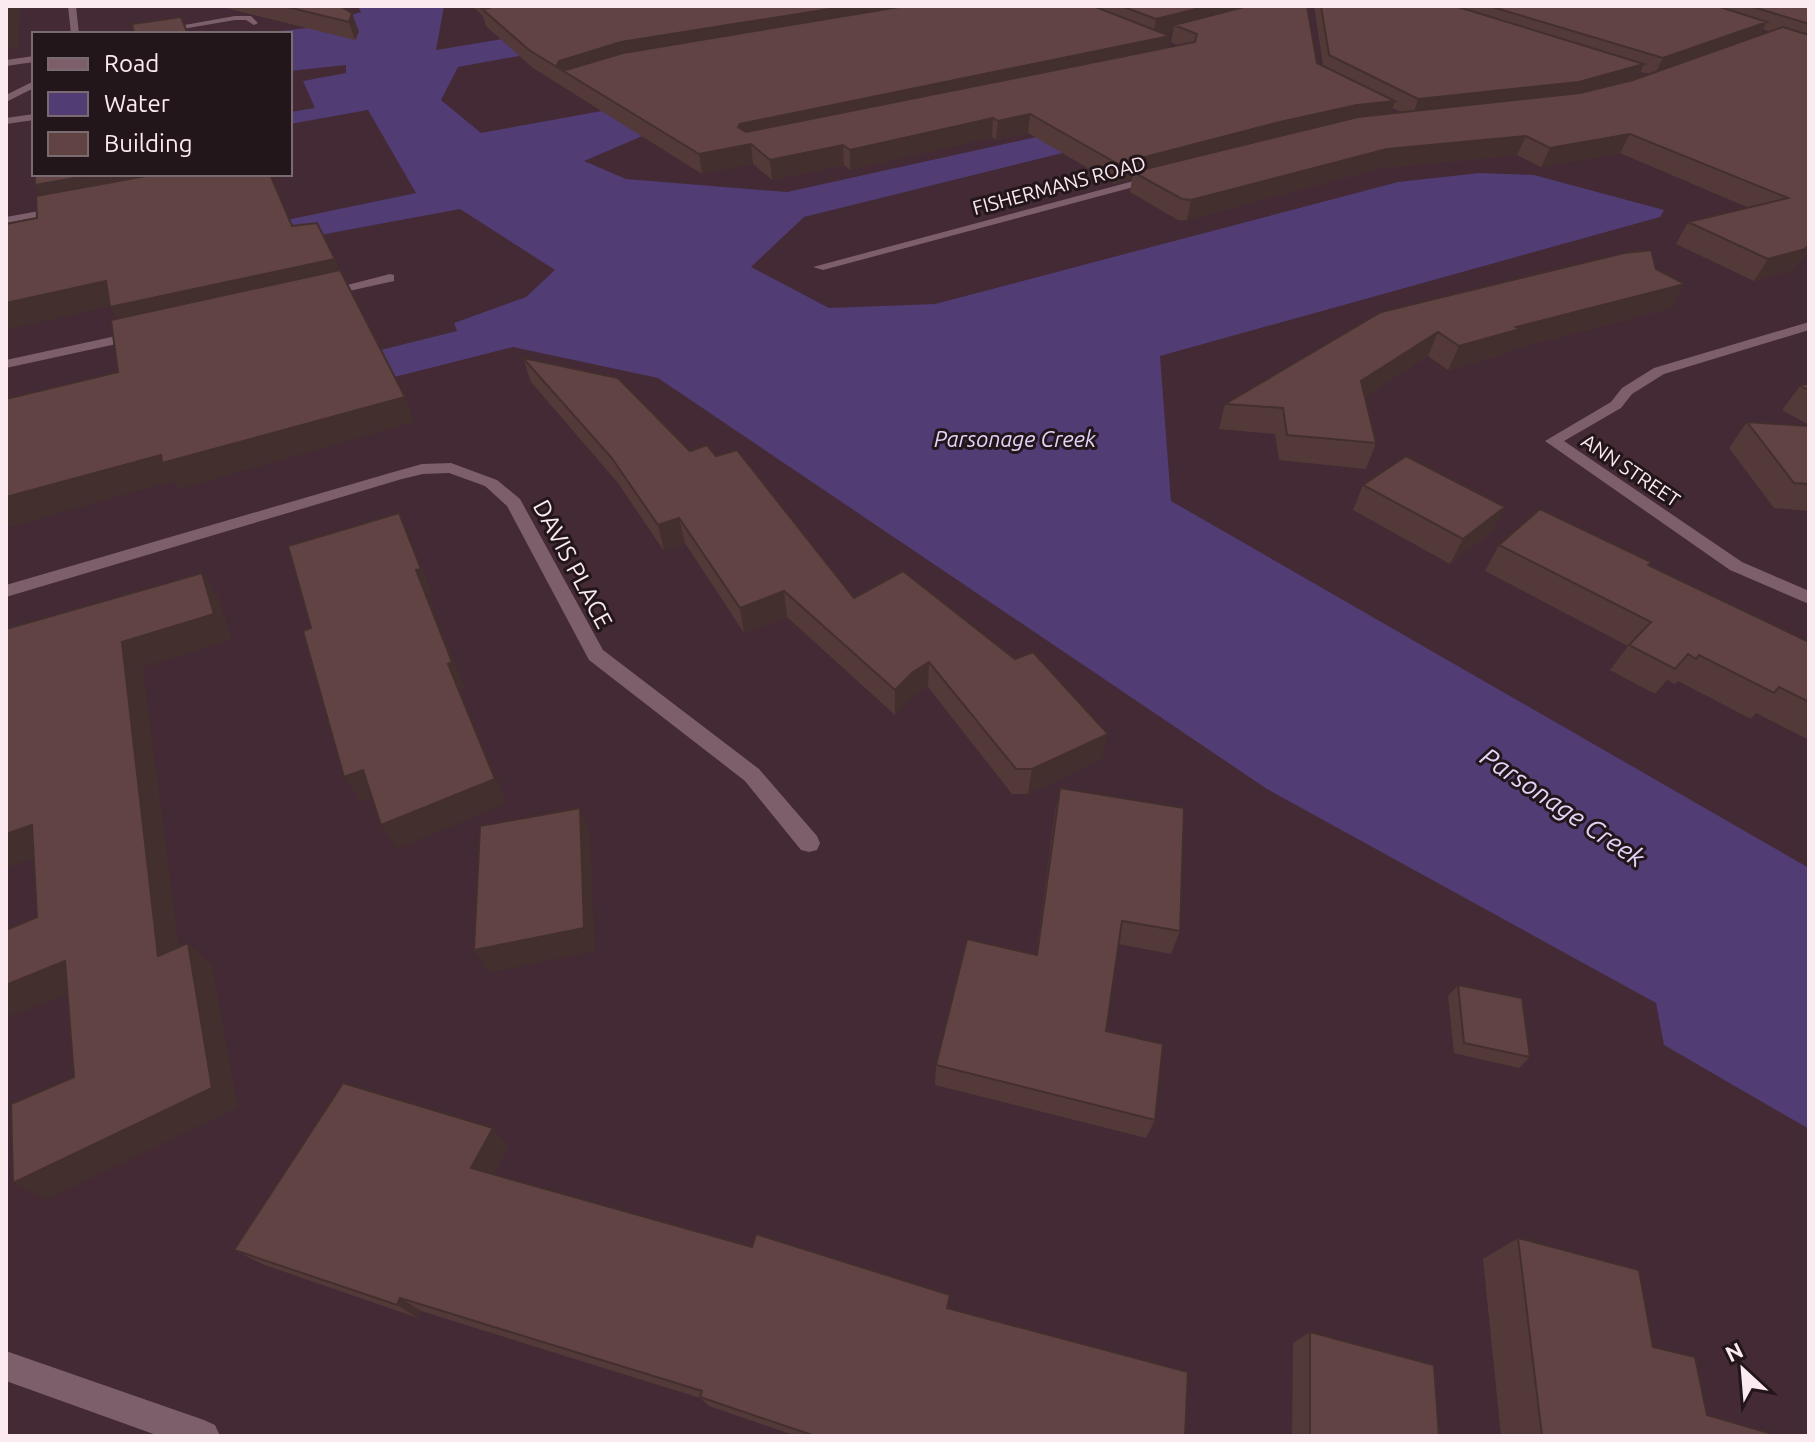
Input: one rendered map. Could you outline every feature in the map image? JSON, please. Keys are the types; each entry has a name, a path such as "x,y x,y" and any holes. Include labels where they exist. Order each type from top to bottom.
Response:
{"street":[{"path":"72,6 75,32"},
{"path":"150,32 235,18 248,18 254,23"},
{"path":"6,63 32,59"},
{"path":"6,99 32,85"},
{"path":"6,121 32,117"},
{"name":"FISHERMANS ROAD","path":"819,267 1169,175"},
{"path":"6,220 69,208"},
{"path":"313,295 390,278"},
{"name":"ANN STREET","path":"1809,326 1659,371 1627,391 1616,405 1553,441 1736,566 1809,598"},
{"path":"6,364 160,330"},
{"name":"DAVIS PLACE","path":"6,591 396,476 422,469 451,468 491,483 514,503 596,655 752,775 809,843"},
{"path":"6,1366 204,1436"}],"water":[{"name":"Parsonage Creek","path":"358,6 444,6 436,50 704,6 795,6 458,67 441,100 481,133 1070,26 703,110 584,161 626,179 787,192 1281,83 1297,95 804,217 751,267 829,308 935,304 1398,182 1479,173 1534,175 1664,210 1660,217 1160,356 1171,501 1809,868 1809,1129 1664,1045 1656,1003 1267,789 658,378 513,347 110,449 108,418 457,331 454,323 526,297 555,270 460,209 126,271 118,255 416,193 368,110 292,124 292,112 315,108 303,81 346,73 346,65 292,71 292,32 272,32 315,27 361,12"}],"building":[{"path":"6,6 9,6 6,29"},
{"path":"283,6 340,6 352,13 349,22"},
{"path":"487,6 848,6 621,42 559,61 557,65 566,70 623,53 905,6 1093,6 1170,36 740,124 738,127 746,132 1195,42 1197,34 1174,25 1248,6 1307,6 1317,63 1395,101 1357,105 1280,122 1118,164 1030,114 998,121 993,118 850,150 843,145 770,160 751,144 699,154 529,50 482,9 489,8"},
{"path":"1121,6 1208,6 1156,19"},
{"path":"1321,6 1455,6 1644,64 1579,82 1418,99 1329,55"},
{"path":"1489,6 1717,6 1767,22 1663,58"},
{"path":"1750,6 1809,6 1809,24"},
{"path":"181,17 187,32 134,32 132,24"},
{"path":"1783,27 1809,35 1809,245 1805,249 1768,259 1688,222 1788,198 1630,134 1550,148 1526,136 1387,149 1191,200 1182,199 1133,172 1358,117 1580,93 1633,80"},
{"path":"35,176 87,176 35,185"},
{"path":"146,176 271,176 292,226 317,223 335,259 110,307 106,281 6,303 6,224 37,218 36,196"},
{"path":"1651,250 1656,269 1685,284 1516,327 1520,329 1459,346 1438,332 1361,381 1376,443 1287,435 1283,408 1225,404 1381,312 1624,253"},
{"path":"340,270 405,397 162,463 161,455 6,497 6,399 118,372 111,320"},
{"path":"523,358 618,378 690,451 707,445 716,456 737,450 854,598 903,571 1015,659 1033,652 1108,734 1032,769 1016,769 929,662 913,672 895,690 784,591 740,608 679,518 658,525 611,457"},
{"path":"1747,422 1809,426 1809,484 1794,483"},
{"path":"1406,456 1505,507 1463,539 1363,485"},
{"path":"1540,509 1809,642 1809,702 1779,687 1774,693 1699,655 1696,659 1688,654 1675,669 1629,645 1651,622 1499,545"},
{"path":"399,513 421,569 416,570 452,662 448,664 495,779 381,825 363,770 344,777 303,631 311,628 288,546"},
{"path":"202,573 214,614 122,642 158,956 188,943 212,1088 13,1183 11,1104 74,1077 65,961 6,985 6,930 37,917 32,825 6,834 6,629"},
{"path":"1060,788 1184,808 1180,931 1122,921 1106,1031 1163,1044 1155,1120 936,1065 967,939 1037,955"},
{"path":"580,808 584,928 474,950 480,826"},
{"path":"1458,985 1522,998 1530,1057 1464,1043"},
{"path":"343,1083 493,1128 471,1168 752,1247 756,1234 950,1295 947,1308 1188,1372 1185,1436 815,1436 700,1397 702,1391 400,1298 397,1305 234,1250"},
{"path":"1518,1238 1639,1270 1653,1347 1695,1357 1707,1415 1769,1433 1769,1436 1542,1436"},
{"path":"1310,1332 1434,1365 1439,1436 1310,1436"}]}
